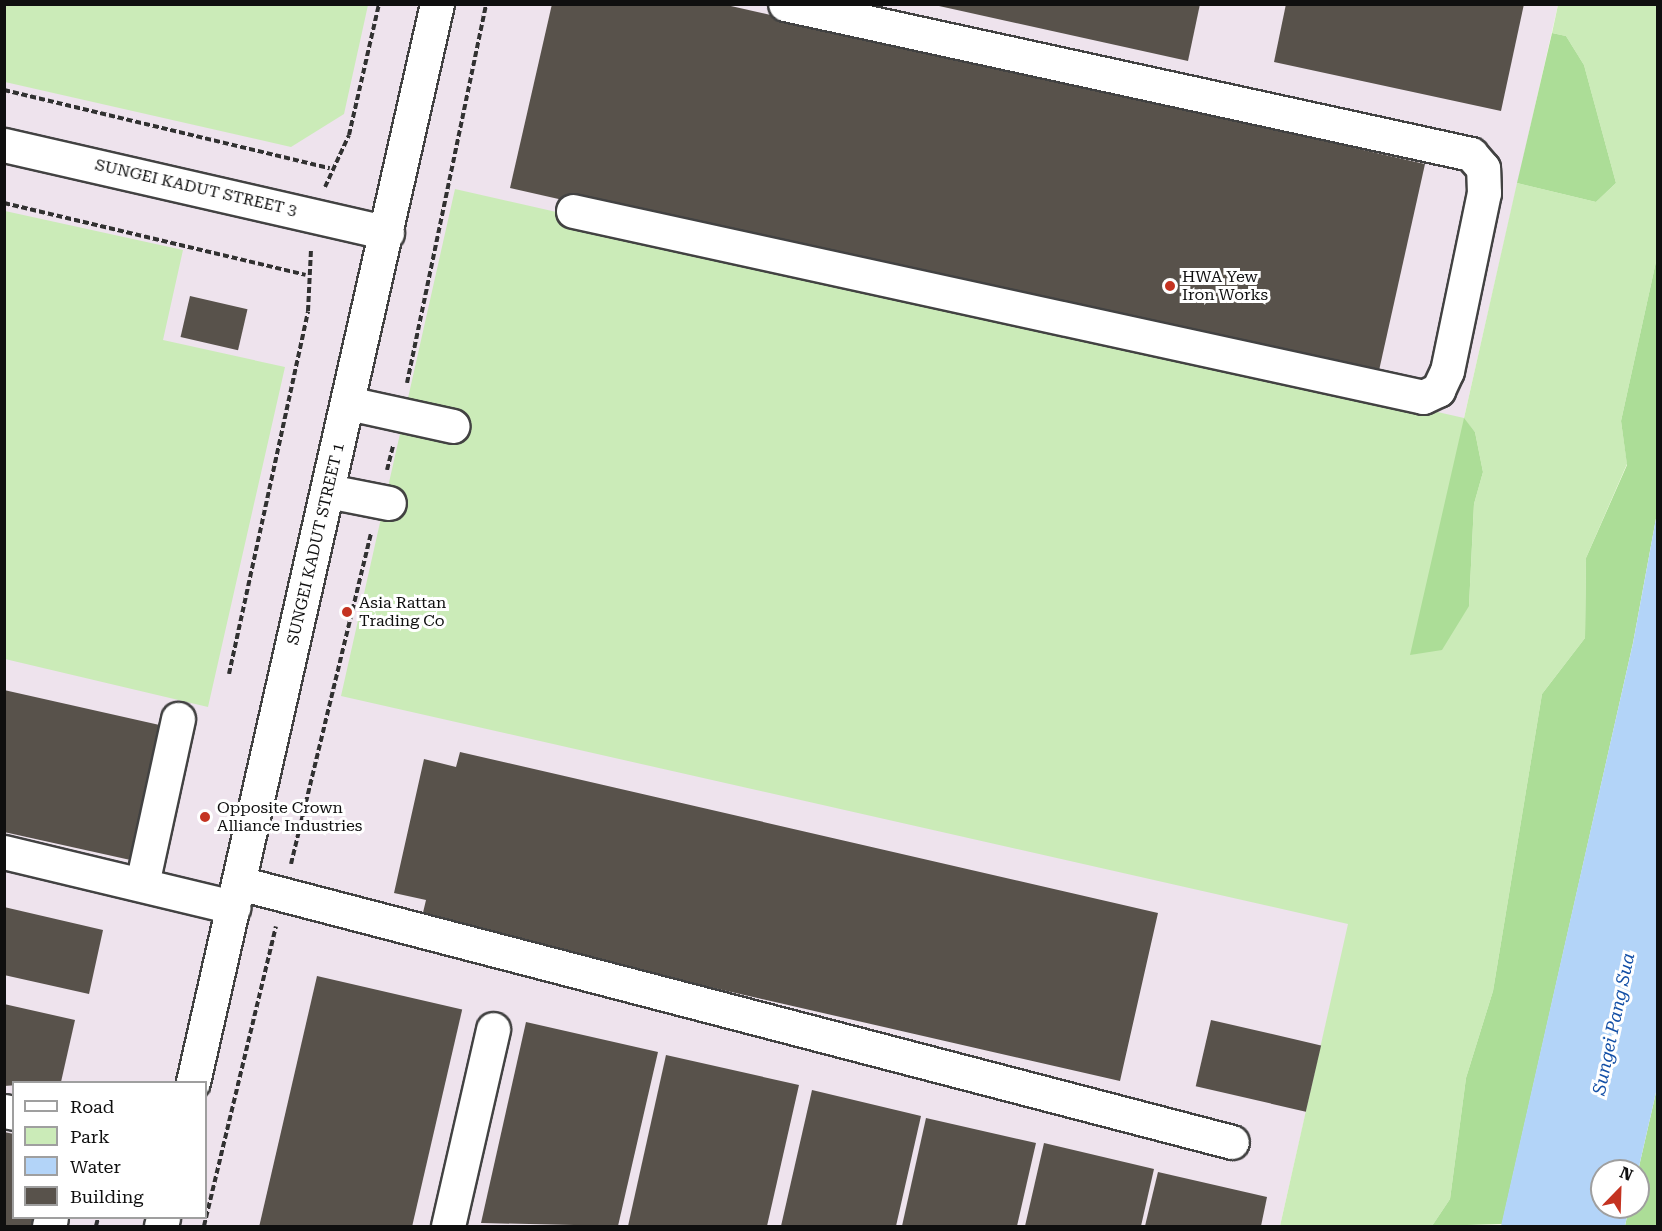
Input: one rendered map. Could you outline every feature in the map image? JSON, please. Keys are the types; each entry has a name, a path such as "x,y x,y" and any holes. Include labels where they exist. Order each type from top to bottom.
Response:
{"street":[{"name":"SUNGEI KADUT STREET 1","path":"193,1081 437,4"},
{"path":"573,211 1423,397 1438,390 1448,371 1484,193 1483,168 1471,154 785,4"},
{"name":"SUNGEI KADUT STREET 3","path":"4,144 387,232"},
{"path":"348,403 453,426"},
{"path":"328,491 384,502"},
{"path":"142,884 178,719"},
{"path":"4,852 142,884 236,895 284,894 1232,1142"},
{"path":"448,1227 493,1029"}],"path":[{"path":"229,674 308,311 306,275 318,217 330,168 349,135 379,4"},
{"path":"207,1215 284,894 384,502 486,4"},
{"path":"4,90 330,168"},
{"path":"4,203 306,275"}],"shaded area":[{"path":"5,5 1558,5 1280,1226 5,1226"}],"green space":[{"path":"5,4 368,5 344,114 291,147 5,82"},
{"path":"1558,5 1657,5 1657,257 1621,421 1627,464 1586,558 1585,638 1542,694 1493,991 1466,1078 1450,1199 1432,1226 1280,1226 1348,924 341,696 455,189 1464,418 1517,183 1596,202 1616,183 1584,65 1566,36 1552,33","holes":["1464,419 1475,432 1483,472 1474,504 1469,606"]},
{"path":"1552,33 1566,36 1584,65 1616,183 1596,202 1517,183"},
{"path":"5,211 183,250 163,340 285,367 208,707 5,659"},
{"path":"1657,257 1657,513 1633,643 1502,1224 1432,1226 1450,1199 1466,1078 1493,991 1542,694 1585,638 1586,558 1627,465 1621,421"},
{"path":"1464,418 1475,432 1483,472 1474,504 1469,606 1442,650 1410,655"},
{"path":"1657,1088 1657,1226 1625,1226 1626,1219 1650,1219 1650,1159 1641,1159"}],"water":[{"name":"Sungei Pang Sua","path":"1657,513 1657,1088 1641,1159 1590,1159 1590,1219 1626,1219 1625,1226 1501,1226 1633,643"}],"building":[{"name":"HWA Yew Iron Works","path":"552,4 722,4 1425,164 1376,384 510,188"},
{"path":"930,4 1200,4 1188,61"},
{"path":"1286,4 1524,4 1501,111 1274,62"},
{"path":"190,296 247,309 238,350 181,337"},
{"path":"4,690 164,726 135,861 4,832"},
{"path":"460,752 1158,913 1120,1081 421,921 426,900 394,893 424,759 456,767"},
{"path":"4,907 103,930 89,994 4,975"},
{"path":"317,976 462,1010 412,1226 259,1225"},
{"path":"4,1004 75,1020 61,1081 12,1081 12,1085 4,1086"},
{"path":"1211,1020 1321,1045 1306,1112 1196,1086"},
{"path":"526,1022 658,1052 618,1226 481,1223"},
{"path":"666,1055 799,1085 767,1226 628,1226"},
{"path":"812,1090 921,1116 896,1226 781,1226"},
{"path":"926,1118 1036,1143 1017,1226 902,1226"},
{"path":"4,1132 12,1134 12,1219 37,1219 35,1226 4,1226"},
{"path":"1044,1143 1154,1169 1141,1226 1025,1226"},
{"path":"1158,1172 1267,1197 1261,1226 1145,1226"}],"place":[{"name":"HWA Yew Iron Works","path":"1170,286"},
{"name":"Asia Rattan Trading Co","path":"347,612"},
{"name":"Opposite Crown Alliance Industries","path":"205,817"}]}
